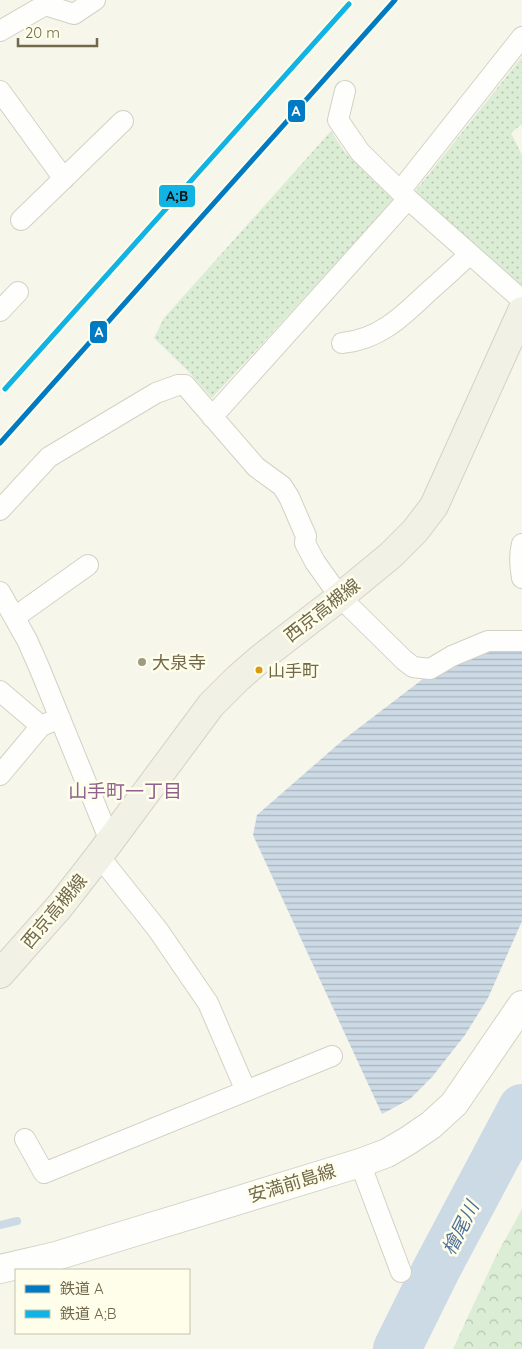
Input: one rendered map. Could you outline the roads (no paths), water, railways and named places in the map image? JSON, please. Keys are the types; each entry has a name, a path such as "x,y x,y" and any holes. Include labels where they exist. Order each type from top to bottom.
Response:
{"main road":[{"name":"西京高槻線","path":"0,974 60,906 105,849 211,705 261,658 391,555 415,531 434,506 521,312"},
{"name":"安満前島線","path":"0,1269 56,1256 360,1163 387,1153 432,1125 454,1104 522,1005"}],"street":[{"path":"0,31 46,5 74,14 95,0"},
{"path":"212,417 404,195 522,36"},
{"path":"0,91 64,179"},
{"path":"346,91 338,120 360,152 404,195 470,254 521,312"},
{"path":"21,220 124,121"},
{"path":"342,343 356,342 369,337 400,319 470,254"},
{"path":"0,311 18,292"},
{"path":"0,510 49,457 156,393 178,384 185,386 256,468 282,486 289,497 306,536 305,543 315,562 340,597 413,668 430,669 452,656 488,641 522,642"},
{"path":"522,544 520,562 522,578"},
{"path":"15,617 88,565"},
{"path":"0,592 27,640 60,718 105,849 208,1003 246,1091"},
{"path":"0,691 41,726"},
{"path":"0,775 41,726 60,718"},
{"path":"25,1139 44,1173 332,1056"},
{"path":"360,1163 401,1272"}],"waterway":[{"name":"檜尾川","path":"397,1349 437,1268 522,1108"},
{"path":"0,1225 17,1221"}],"rail line":[{"name":"A","path":"0,443 395,0"},
{"name":"A;B","path":"5,389 349,4"}],"place":[{"name":"大泉寺","path":"142,662"},
{"name":"山手町","path":"259,670"}],"district":[{"name":"山手町一丁目","path":"125,791"}]}
